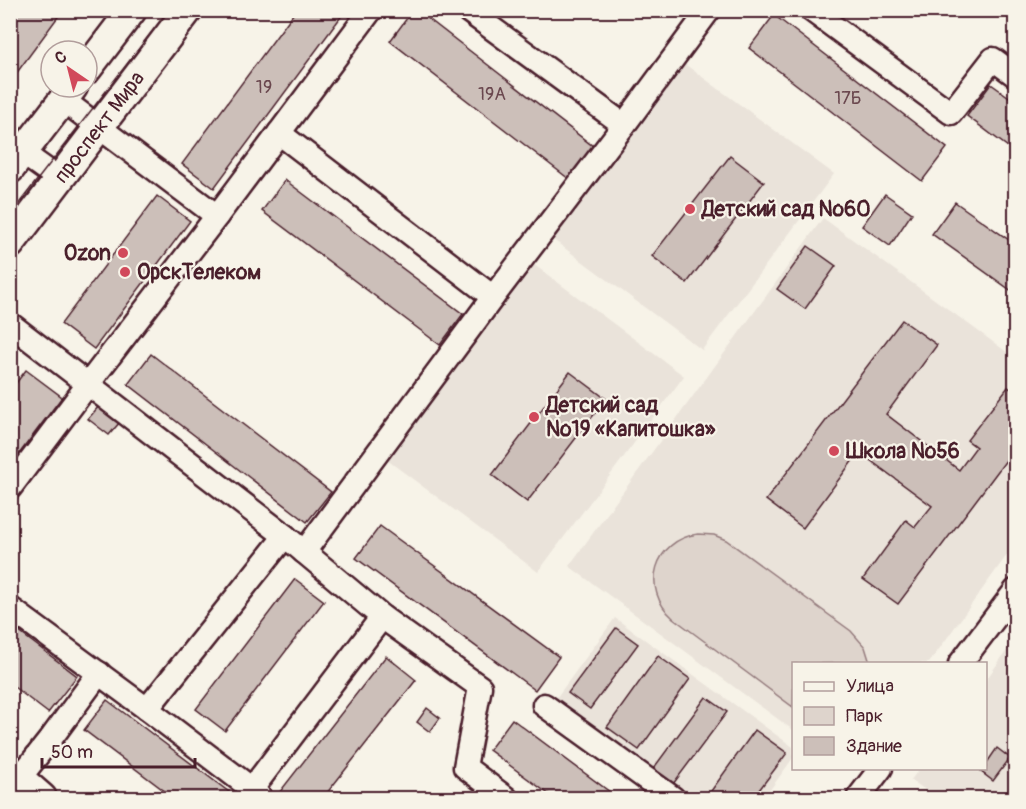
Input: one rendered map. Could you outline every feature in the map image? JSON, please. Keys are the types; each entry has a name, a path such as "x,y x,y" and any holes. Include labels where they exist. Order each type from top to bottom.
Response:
{"main road":[{"name":"проспект Мира","path":"99,53 132,10"},
{"name":"проспект Мира","path":"10,244 188,10"},
{"path":"15,155 64,99"},
{"path":"14,780 42,798"}],"street":[{"path":"10,488 371,10"},
{"path":"467,10 624,125"},
{"path":"304,552 709,10"},
{"path":"811,10 951,113 993,59 1016,76"},
{"path":"73,99 98,127 217,216"},
{"path":"279,133 493,297"},
{"path":"15,155 58,179"},
{"path":"10,324 285,536 382,617 480,687 465,767 506,798"},
{"path":"147,709 285,536"},
{"path":"961,662 1016,590"},
{"path":"10,608 147,709 253,795 382,617"},
{"path":"14,780 99,673"},
{"path":"544,705 673,798"},
{"path":"858,798 879,770"}],"shaded area":[{"name":"Детский сад №60","path":"682,62 834,174 702,350 551,238"},
{"name":"Школа №56","path":"823,218 1015,358 1015,544 930,662 792,662 792,729 569,566"},
{"name":"Детский сад №19 «Капитошка»","path":"529,261 684,376 538,572 383,457"},
{"path":"615,618 792,746 792,759 764,798 688,798 554,701"},
{"path":"1015,639 1015,798 937,798 911,780 918,770 987,770 987,679"}],"green space":[{"path":"698,534 714,535 726,540 851,631 865,647 870,662 792,662 792,706 673,618 663,606 657,593 655,580 657,567 662,556 683,538"}],"building":[{"path":"19,10 63,10 42,39 39,39 39,43 10,82 10,23"},
{"path":"296,10 346,10 214,188 182,164"},
{"path":"413,10 417,10 594,147 569,179 390,41"},
{"path":"774,15 947,148 922,181 749,48"},
{"path":"991,84 1016,102 1016,153 967,116"},
{"path":"730,156 764,182 687,283 652,256"},
{"path":"285,180 463,314 440,345 262,211"},
{"path":"885,194 912,213 890,246 862,226"},
{"name":"ОрскТелеком","path":"157,196 190,221 94,349 61,324"},
{"path":"955,202 1016,245 1016,294 932,234"},
{"path":"808,246 836,266 805,309 777,289"},
{"path":"902,320 937,345 886,414 959,470 976,447 967,440 1008,387 1016,393 1016,447 898,604 863,579 906,520 915,527 932,506 859,452 803,528 766,500"},
{"path":"151,354 331,492 307,522 128,384"},
{"path":"26,370 62,397 10,466 10,391"},
{"path":"570,372 606,399 527,502 492,475"},
{"path":"99,406 120,422 109,435 88,419"},
{"path":"380,526 559,657 535,690 356,558"},
{"path":"295,579 324,601 225,731 196,709"},
{"path":"10,625 77,676 48,713 10,684"},
{"path":"616,628 638,644 590,709 568,693"},
{"path":"386,656 416,680 323,798 286,798 279,793"},
{"path":"658,656 690,679 639,750 607,727"},
{"path":"706,697 727,712 673,784 653,769"},
{"path":"107,700 237,798 174,798 84,730"},
{"path":"427,708 440,718 430,732 417,722"},
{"path":"512,719 618,798 554,798 489,750"},
{"path":"755,730 787,753 753,798 706,798"},
{"path":"997,748 1010,758 993,781 980,771 987,770 987,763"}],"tram line":[{"path":"10,215 169,10"},
{"path":"10,793 17,798"}],"place":[{"name":"Детский сад №60","path":"690,209"},
{"name":"Ozon","path":"123,253"},
{"name":"ОрскТелеком","path":"125,272"},
{"name":"Детский сад №19 «Капитошка»","path":"534,417"},
{"name":"Школа №56","path":"834,451"}]}
